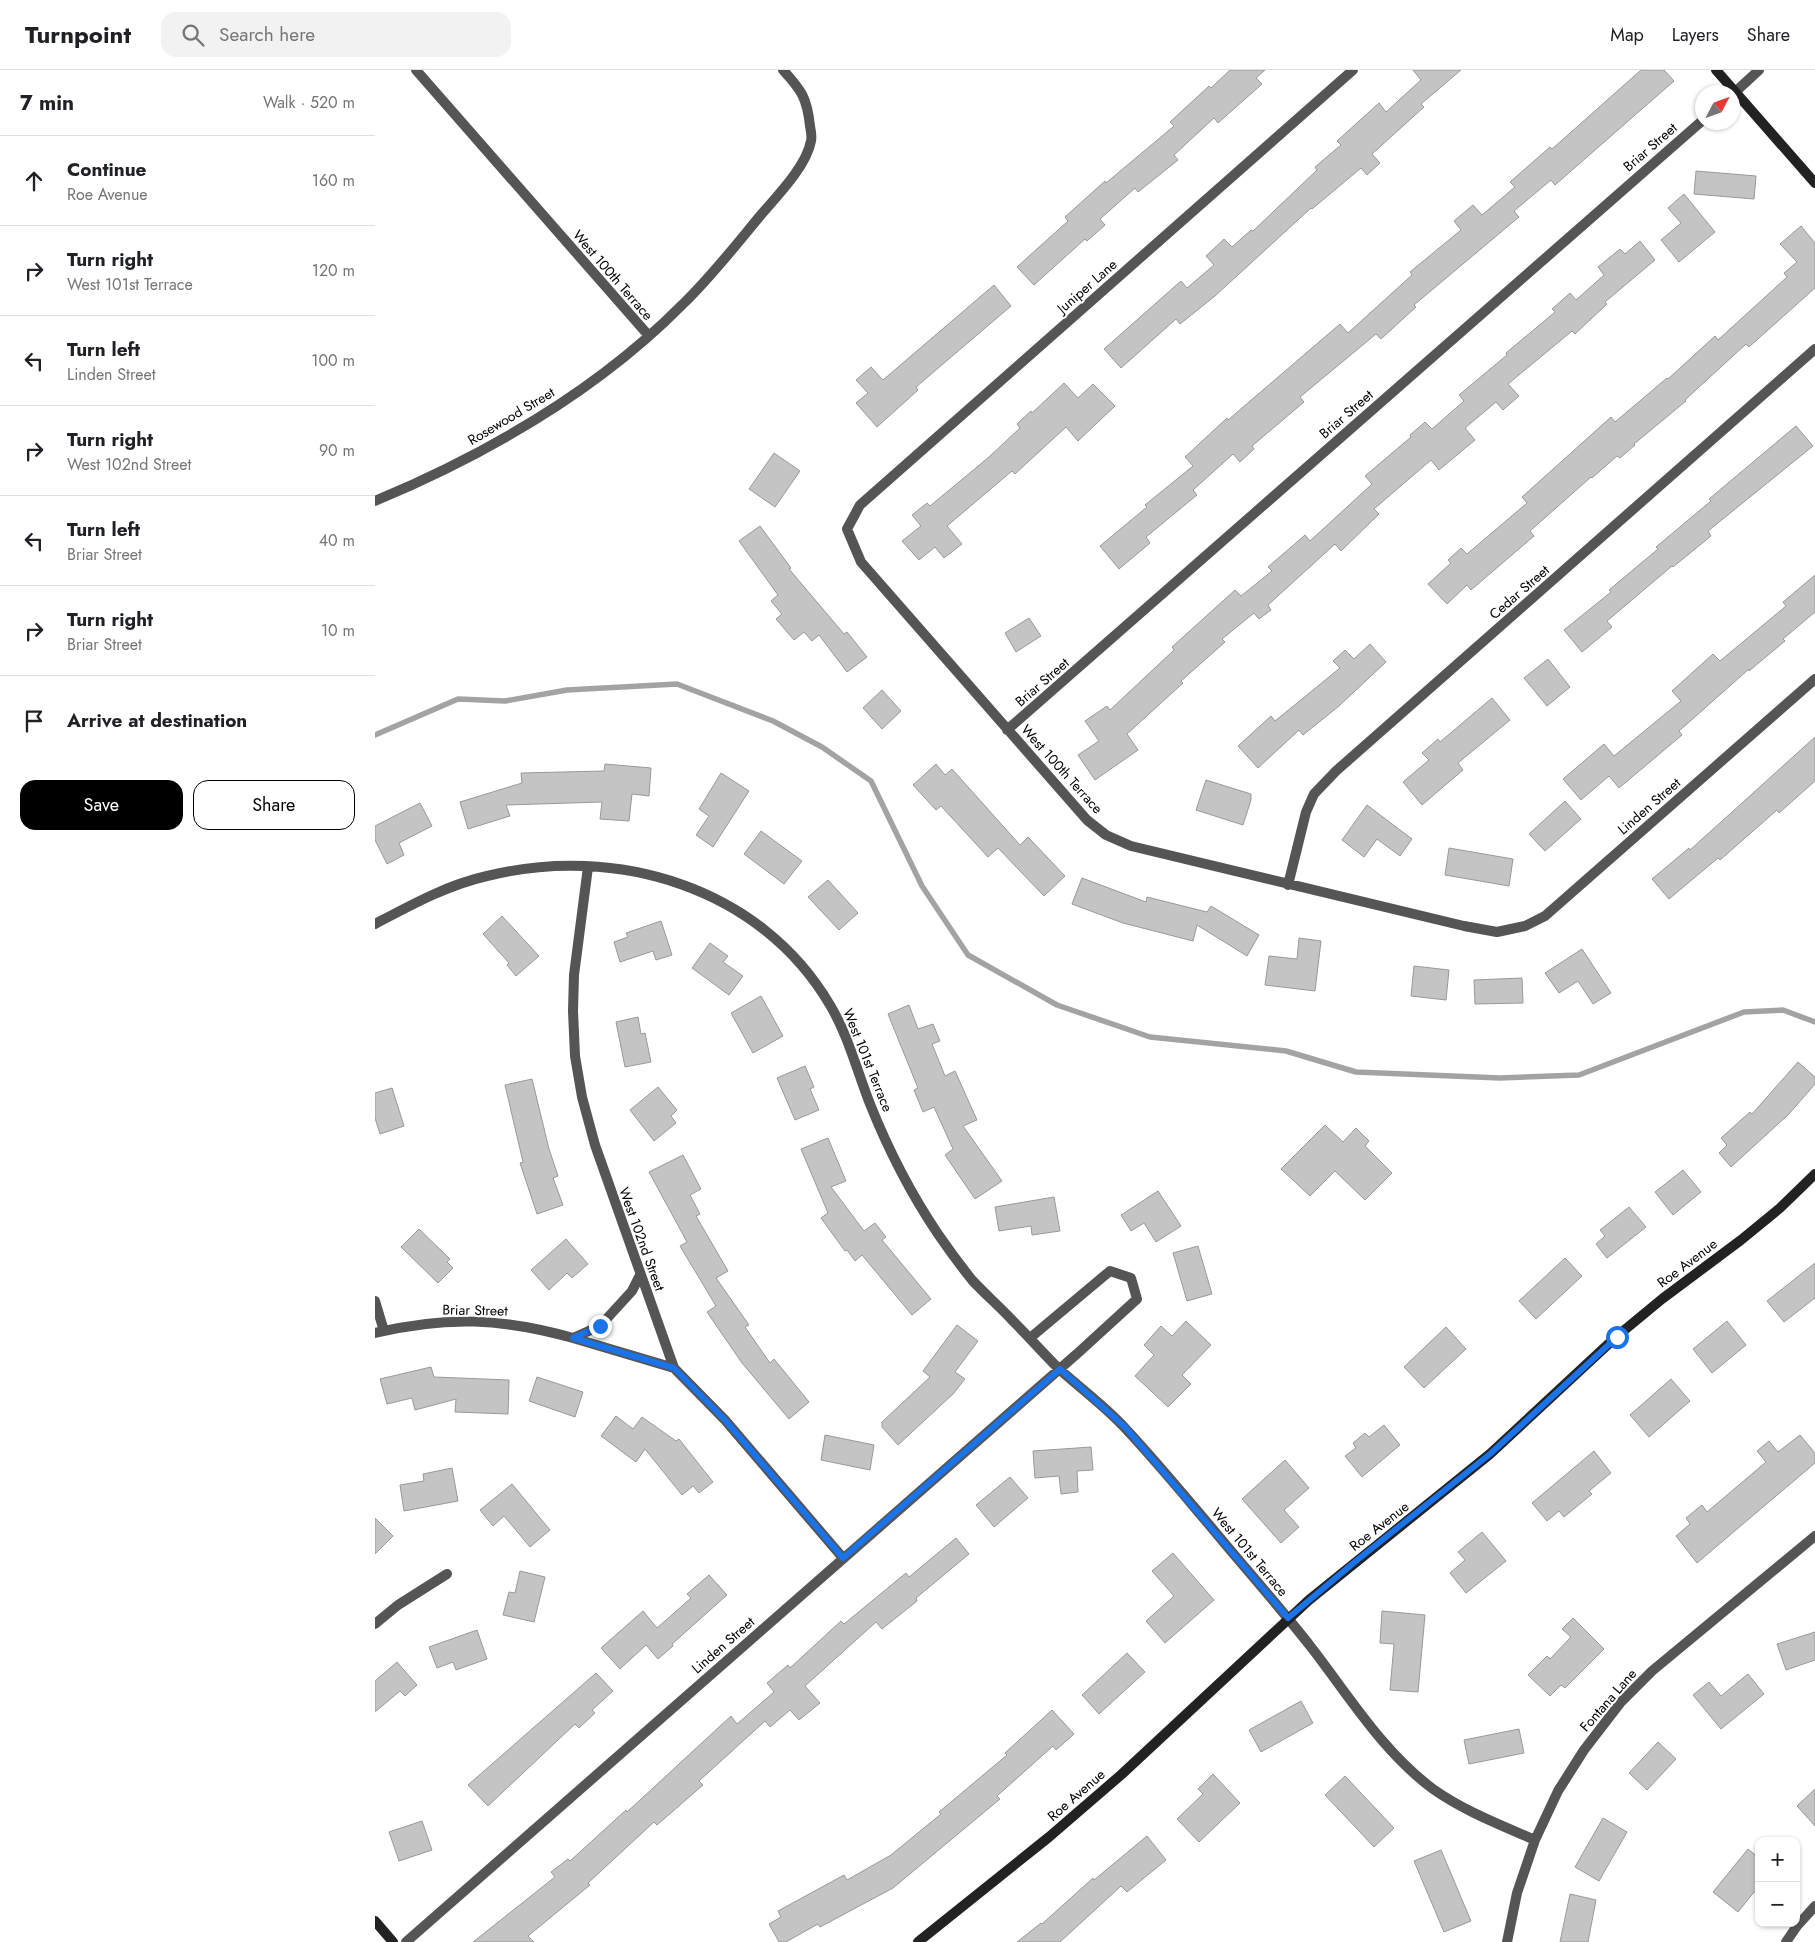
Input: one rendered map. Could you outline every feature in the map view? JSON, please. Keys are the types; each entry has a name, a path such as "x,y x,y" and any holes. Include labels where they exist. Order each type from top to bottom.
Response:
{"main road":[{"path":"1716,70 1728,85"},
{"path":"1740,100 1815,183"},
{"name":"Roe Avenue","path":"917,1942 1049,1837 1122,1774 1288,1618 1349,1566 1490,1454 1617,1337 1662,1299 1767,1219 1815,1174"},
{"path":"375,1921 393,1942"}],"street":[{"name":"West 100th Terrace","path":"416,70 649,336 682,306 717,268 803,162 812,140 808,105 796,84 783,70"},
{"name":"Juniper Lane","path":"847,529 860,505 1353,70"},
{"path":"1740,87 1759,70"},
{"name":"Briar Street","path":"1007,730 1695,127"},
{"name":"Rosewood Street","path":"375,501 461,462 513,433 565,401 616,364 649,336"},
{"name":"Cedar Street","path":"1288,885 1306,812 1314,794 1336,771 1815,350"},
{"name":"West 100th Terrace","path":"847,529 861,562 1087,820 1106,835 1131,846 1288,885 1464,926 1489,930"},
{"name":"Linden Street","path":"1489,930 1497,932 1525,926 1545,916 1815,679"},
{"path":"375,924 438,892 485,876 528,868 551,866 588,867"},
{"name":"West 102nd Street","path":"588,867 574,975 573,1011 575,1056 582,1097 595,1145 674,1368 725,1420 843,1558"},
{"name":"West 101st Terrace","path":"588,867 635,871 679,883 713,896 753,920 785,946 812,977 832,1007 846,1037 884,1137 906,1180 937,1233 974,1282 1060,1369 1125,1427 1288,1618 1383,1742 1408,1768 1435,1790 1461,1806 1535,1840"},
{"path":"1030,1338 1110,1271 1131,1278 1137,1299 1060,1369"},
{"path":"573,1338 600,1326 631,1292 640,1275"},
{"path":"375,1301 379,1332"},
{"name":"Briar Street","path":"379,1332 427,1324 464,1321 503,1323 573,1338 674,1368"},
{"name":"Linden Street","path":"406,1942 1060,1369"},
{"name":"Fontana Lane","path":"1507,1942 1517,1893 1535,1840 1558,1791 1584,1750 1621,1702 1652,1671 1815,1536"},
{"path":"375,1624 398,1605 447,1574"},
{"path":"1786,1942 1815,1906"}],"building":[{"path":"1230,70 1265,70 1256,78 1262,84 1218,123 1214,118 1174,155 1178,160 1138,192 1135,188 1100,219 1105,225 1087,241 1085,239 1034,285 1017,267 1068,221 1065,217 1105,181 1106,183 1174,126 1170,122 1209,86 1211,88"},
{"path":"1413,70 1461,70 1421,104 1424,107 1372,154 1380,163 1367,175 1361,168 1311,208 1215,296 1180,324 1176,319 1121,368 1104,349 1181,281 1187,288 1214,265 1206,256 1224,239 1232,247 1251,230 1253,231 1317,170 1315,167 1341,145 1337,141 1379,103 1386,112 1421,80"},
{"path":"1641,70 1664,70 1674,81 1555,185 1551,180 1514,211 1519,217 1414,305 1416,307 1381,339 1376,334 1300,397 1304,402 1252,446 1254,449 1240,462 1233,454 1193,490 1197,495 1146,537 1150,543 1119,569 1100,546 1147,507 1145,505 1193,466 1185,457 1227,418 1228,420 1340,324 1348,333 1412,275 1410,272 1461,230 1454,221 1473,205 1482,215 1515,187 1510,182 1550,147 1552,149"},
{"path":"1696,171 1756,176 1754,199 1694,194"},
{"path":"1684,194 1715,232 1679,262 1661,240 1681,223 1668,208"},
{"path":"1801,226 1815,243 1815,288 1749,347 1746,344 1686,401 1620,458 1617,456 1591,477 1530,531 1534,536 1471,590 1467,585 1447,604 1428,584 1451,563 1448,560 1461,548 1467,554 1527,503 1522,497 1611,417 1615,422 1668,379 1715,336 1718,340 1787,277 1784,273 1797,262 1780,244"},
{"path":"1640,241 1655,260 1605,302 1607,304 1575,334 1572,331 1508,384 1519,396 1503,410 1496,402 1465,428 1475,440 1439,470 1431,460 1374,509 1379,514 1341,551 1335,544 1268,605 1271,610 1259,619 1254,613 1222,639 1225,642 1181,681 1183,683 1127,734 1138,750 1095,780 1078,755 1099,741 1085,721 1107,706 1110,710 1174,650 1172,647 1235,590 1241,596 1272,571 1268,567 1305,535 1310,541 1372,484 1365,476 1411,437 1410,435 1425,422 1432,429 1464,401 1459,395 1555,312 1552,309 1570,293 1576,300 1604,275 1598,267 1620,249 1625,254"},
{"path":"994,285 1011,306 916,387 918,390 877,427 856,403 868,393 856,380 871,367 883,380"},
{"path":"1064,383 1078,398 1093,384 1115,406 1078,441 1066,427 1015,474 1012,471 947,526 962,544 944,558 935,547 919,560 902,541 921,526 912,515 927,503 930,506 989,457 1020,428 1017,424 1031,411 1032,413"},
{"path":"1796,426 1813,446 1708,531 1711,536 1607,621 1612,627 1582,652 1564,630 1611,592 1609,590 1658,549 1656,547 1711,501 1709,499"},
{"path":"774,453 800,471 775,507 749,489"},
{"path":"760,526 791,568 789,569 844,634 847,632 867,657 847,672 819,635 812,641 804,632 794,640 776,619 782,614 771,601 778,595 739,541"},
{"path":"1815,575 1815,612 1783,639 1785,641 1749,671 1749,669 1679,731 1682,735 1619,788 1609,776 1581,800 1563,779 1604,744 1614,756 1681,701 1672,691 1713,654 1720,661 1786,606 1783,602"},
{"path":"1029,618 1041,636 1016,652 1005,633"},
{"path":"1370,644 1386,662 1339,706 1303,735 1299,730 1258,768 1238,746 1271,716 1275,721 1340,668 1333,661 1345,650 1354,659"},
{"path":"1548,659 1570,687 1547,706 1524,678"},
{"path":"882,690 901,711 882,729 863,708"},
{"path":"1492,698 1510,720 1458,763 1463,770 1422,805 1403,782 1429,760 1422,753 1438,739 1440,742"},
{"path":"1815,737 1815,781 1779,813 1777,810 1720,860 1718,858 1669,899 1652,879 1689,848 1690,850"},
{"path":"605,764 651,768 649,796 632,794 629,821 600,819 602,802 506,805 510,816 468,829 460,802 522,783 521,773 604,771"},
{"path":"936,764 945,775 952,769 1020,845 1028,837 1065,876 1044,896 998,848 988,857 941,806 936,810 913,785"},
{"path":"721,773 749,791 713,847 696,835 709,816 699,809"},
{"path":"1206,780 1251,794 1243,825 1196,810"},
{"path":"1565,801 1581,819 1545,851 1529,834"},
{"path":"420,803 432,826 399,843 404,855 387,864 375,840 375,826"},
{"path":"1367,805 1412,839 1400,856 1377,839 1364,857 1342,840"},
{"path":"761,831 802,861 784,884 744,854"},
{"path":"1449,848 1513,859 1509,886 1445,875"},
{"path":"1082,878 1146,902 1147,897 1207,912 1211,906 1259,935 1247,956 1197,925 1193,941 1123,923 1072,904"},
{"path":"828,880 858,913 839,930 808,897"},
{"path":"502,916 539,956 516,976 507,965 509,963 483,934"},
{"path":"661,921 672,955 656,960 653,951 620,962 614,942 628,937 626,933"},
{"path":"1299,938 1321,941 1315,991 1265,985 1269,956 1297,959"},
{"path":"710,943 728,956 723,962 743,976 729,995 692,968"},
{"path":"1582,949 1611,993 1593,1004 1578,981 1559,993 1545,973"},
{"path":"1414,966 1449,970 1446,1000 1411,996"},
{"path":"1522,978 1523,1003 1475,1004 1474,980"},
{"path":"761,996 783,1036 753,1053 731,1013"},
{"path":"909,1005 918,1029 933,1024 940,1041 932,1044 945,1076 955,1071 977,1120 963,1126 1002,1181 975,1199 945,1155 953,1149 934,1107 923,1112 914,1090 918,1088 888,1014"},
{"path":"638,1017 641,1034 645,1033 651,1062 625,1067 616,1022"},
{"path":"1798,1062 1815,1077 1815,1084 1789,1114 1731,1167 1719,1153 1727,1145 1721,1138 1750,1112 1752,1114"},
{"path":"805,1066 814,1087 810,1089 819,1110 795,1120 777,1078"},
{"path":"532,1079 549,1149 558,1176 553,1178 563,1205 537,1214 520,1163 523,1162 505,1085"},
{"path":"658,1087 677,1110 671,1116 676,1123 654,1141 630,1110"},
{"path":"392,1088 404,1126 380,1134 375,1118 375,1093"},
{"path":"1325,1125 1343,1142 1356,1128 1369,1141 1365,1146 1392,1173 1365,1200 1335,1171 1310,1196 1281,1169"},
{"path":"828,1138 846,1181 831,1187 864,1231 875,1223 886,1237 882,1240 931,1299 912,1315 862,1255 855,1261 847,1250 845,1251 821,1218 828,1213 801,1149"},
{"path":"683,1155 701,1189 690,1195 700,1214 696,1216 728,1271 716,1278 749,1325 745,1327 770,1363 774,1359 809,1402 789,1419 742,1363 707,1312 716,1306 680,1246 687,1242 649,1172"},
{"path":"1683,1170 1701,1192 1673,1215 1655,1192"},
{"path":"1158,1191 1181,1226 1156,1242 1144,1223 1131,1231 1121,1215"},
{"path":"1054,1197 1060,1231 1032,1235 1031,1226 999,1231 995,1207"},
{"path":"1629,1207 1646,1227 1607,1258 1596,1244 1605,1236 1600,1230"},
{"path":"419,1229 450,1259 447,1262 453,1268 438,1283 401,1247"},
{"path":"566,1239 588,1264 572,1278 567,1273 549,1290 531,1270"},
{"path":"1198,1246 1212,1294 1187,1301 1173,1253"},
{"path":"1565,1258 1582,1276 1536,1319 1519,1301"},
{"path":"1815,1263 1815,1298 1784,1322 1767,1301"},
{"path":"1186,1321 1211,1345 1182,1375 1191,1384 1168,1407 1135,1376 1154,1355 1144,1345 1161,1326 1172,1336"},
{"path":"1727,1321 1746,1345 1712,1373 1693,1349"},
{"path":"957,1325 978,1341 955,1372 965,1379 953,1394 898,1445 882,1427 882,1422 930,1377 923,1371"},
{"path":"1446,1327 1466,1349 1424,1388 1404,1367"},
{"path":"431,1367 434,1377 509,1380 508,1414 455,1412 456,1399 415,1410 412,1398 387,1404 380,1379"},
{"path":"537,1377 583,1392 575,1417 529,1401"},
{"path":"1671,1379 1690,1401 1649,1437 1630,1415"},
{"path":"616,1416 633,1429 642,1417 676,1441 679,1439 713,1482 699,1493 693,1486 682,1495 645,1449 636,1462 601,1436"},
{"path":"1384,1425 1400,1445 1362,1477 1345,1456 1356,1448 1353,1443 1365,1433 1369,1437"},
{"path":"825,1435 874,1445 870,1470 821,1460"},
{"path":"1800,1435 1815,1453 1815,1463 1697,1563 1676,1536 1690,1524 1686,1518 1702,1505 1707,1512 1766,1462 1757,1451 1769,1441 1778,1452"},
{"path":"1091,1447 1093,1470 1077,1471 1078,1492 1061,1494 1059,1476 1035,1478 1033,1451"},
{"path":"1594,1451 1611,1473 1589,1491 1592,1494 1564,1517 1559,1511 1547,1521 1532,1503"},
{"path":"1285,1460 1309,1488 1284,1510 1299,1527 1281,1543 1242,1499"},
{"path":"452,1468 458,1501 404,1511 400,1485 424,1481 423,1474"},
{"path":"1010,1477 1028,1498 994,1527 976,1505"},
{"path":"512,1484 550,1530 530,1547 504,1516 493,1526 480,1510"},
{"path":"375,1518 393,1536 375,1554"},
{"path":"1482,1532 1506,1561 1466,1593 1450,1573 1465,1560 1458,1552"},
{"path":"956,1538 969,1554 916,1598 917,1601 882,1629 876,1622 805,1686 820,1703 799,1720 790,1710 770,1727 765,1721 699,1781 703,1785 657,1825 654,1822 588,1883 590,1885 528,1936 534,1942 473,1942 555,1877 551,1872 568,1859 570,1861 626,1810 627,1812 731,1716 737,1724 774,1692 767,1683 788,1665 790,1668 841,1621 844,1624 906,1573 909,1577"},
{"path":"1173,1553 1214,1600 1165,1643 1146,1621 1174,1596 1152,1571"},
{"path":"520,1571 545,1577 534,1622 503,1615 509,1592 515,1593"},
{"path":"709,1575 727,1595 658,1659 646,1645 620,1669 601,1648 643,1611 657,1628 691,1598 687,1594"},
{"path":"1382,1611 1425,1615 1418,1692 1390,1690 1394,1644 1380,1643"},
{"path":"1573,1618 1604,1649 1565,1688 1561,1685 1550,1696 1528,1675 1547,1656 1550,1659 1571,1637 1562,1629"},
{"path":"477,1630 487,1659 456,1670 453,1662 437,1668 429,1647"},
{"path":"1815,1632 1815,1660 1786,1670 1777,1644"},
{"path":"1127,1653 1145,1672 1099,1714 1082,1695"},
{"path":"397,1662 417,1685 405,1696 400,1691 375,1712 375,1681"},
{"path":"596,1673 613,1691 592,1710 595,1713 579,1728 575,1724 488,1806 468,1785"},
{"path":"1748,1674 1764,1694 1721,1729 1693,1695 1709,1682 1721,1696"},
{"path":"1301,1701 1313,1723 1261,1752 1249,1730"},
{"path":"1052,1710 1074,1734 1056,1750 1053,1746 997,1796 1000,1799 893,1888 820,1927 818,1924 786,1942 779,1942 769,1924 781,1917 778,1911 844,1875 847,1880 891,1855 941,1814 939,1812 1007,1755 1005,1753"},
{"path":"1519,1729 1524,1753 1469,1764 1464,1740"},
{"path":"1658,1742 1676,1759 1647,1790 1629,1773"},
{"path":"1213,1774 1240,1803 1199,1842 1177,1819 1203,1794 1198,1789"},
{"path":"1345,1776 1394,1828 1374,1847 1325,1795"},
{"path":"1815,1789 1815,1826 1797,1806"},
{"path":"1603,1818 1627,1832 1599,1881 1575,1867"},
{"path":"422,1821 432,1850 399,1861 389,1832"},
{"path":"1147,1836 1166,1860 1127,1892 1121,1886 1060,1942 1017,1942 1042,1924 1093,1878 1094,1880"},
{"path":"1748,1849 1755,1855 1755,1891 1738,1912 1713,1892"},
{"path":"1441,1850 1471,1921 1444,1932 1414,1861"},
{"path":"1570,1894 1596,1900 1588,1942 1560,1942"}],"waterway":[{"path":"375,735 458,699 505,701 567,690 677,684 773,721 822,747 871,781 922,886 968,955 1057,1005 1150,1037 1286,1051 1356,1072 1500,1078 1579,1075 1744,1012 1783,1010 1815,1022"}],"route":[{"path":"600,1326 573,1338 674,1368 725,1420 843,1558 1060,1369 1125,1427 1288,1618 1490,1454 1617,1337"}]}
